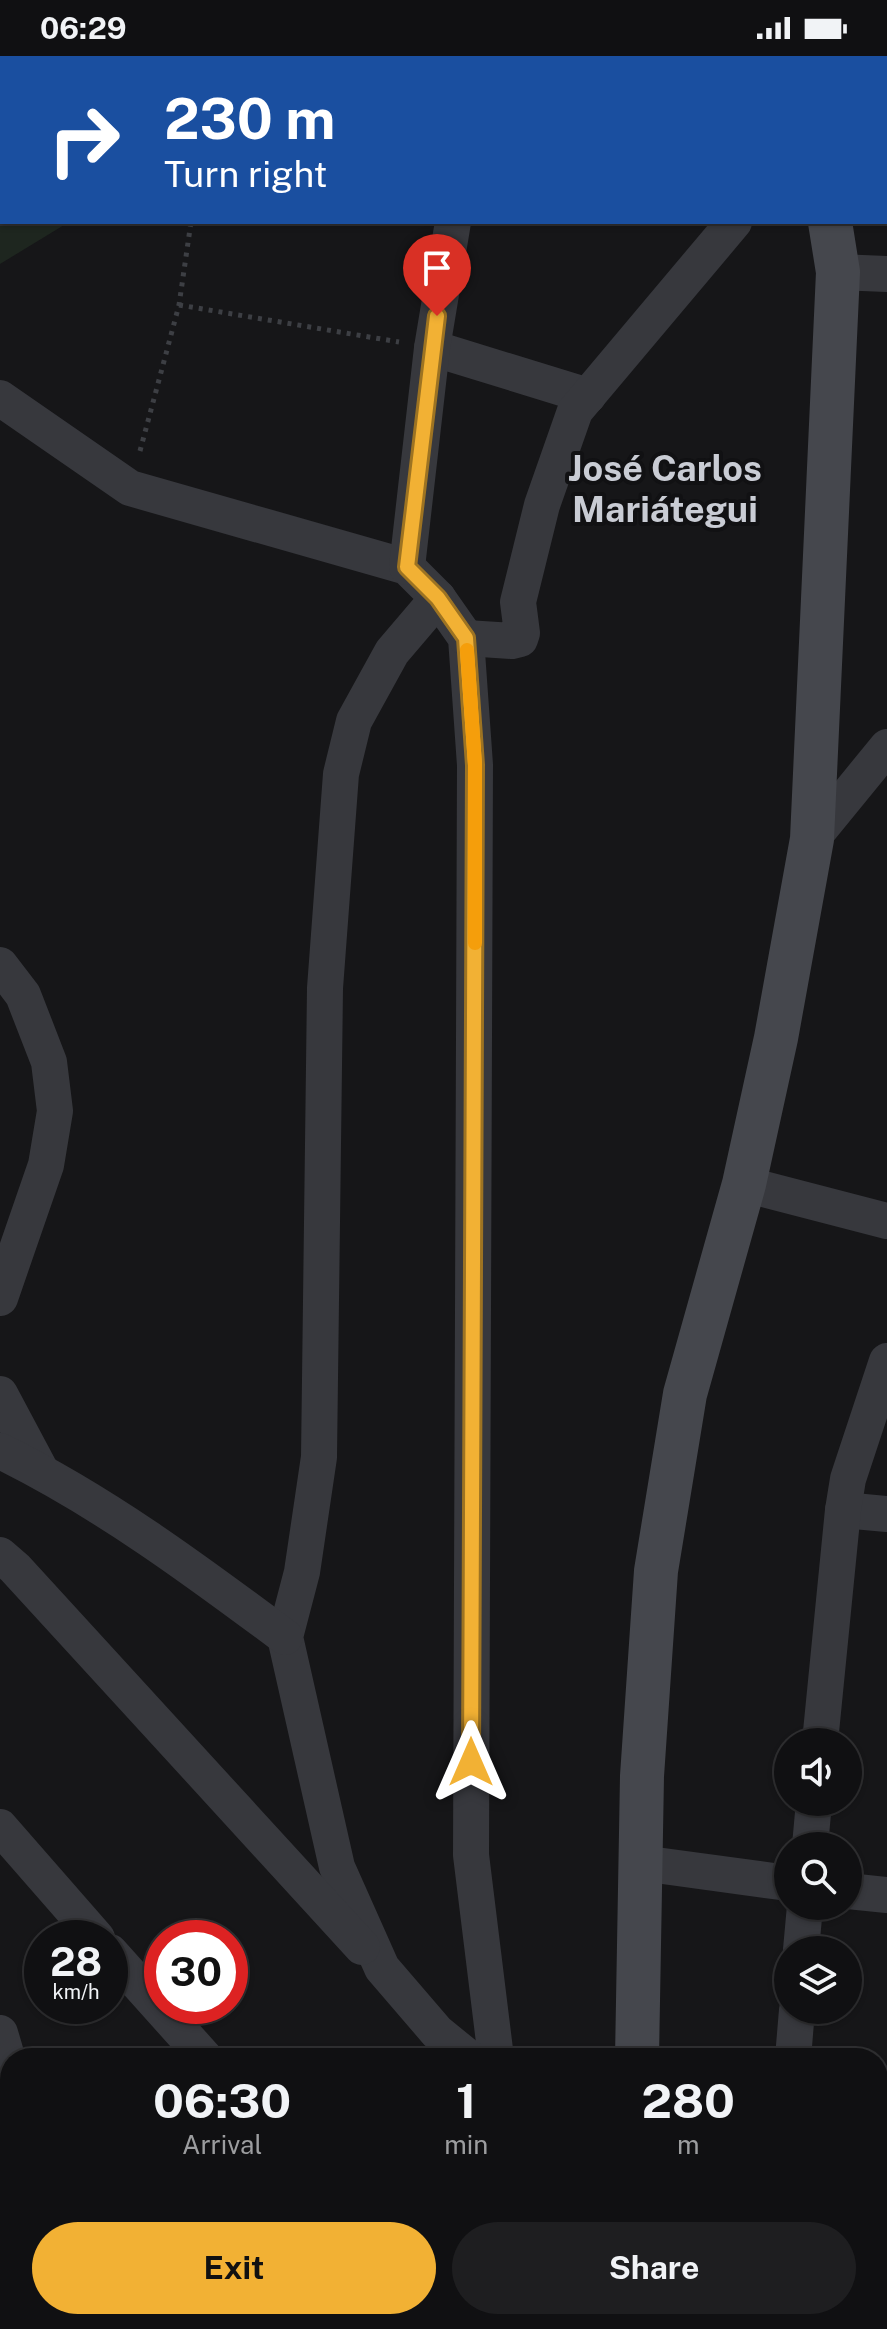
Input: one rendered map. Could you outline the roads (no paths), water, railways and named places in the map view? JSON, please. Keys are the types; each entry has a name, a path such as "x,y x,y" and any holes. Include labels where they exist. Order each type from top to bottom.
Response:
{"main road":[{"path":"637,2048 642,1776 656,1571 685,1394 744,1184 776,1038 812,839 838,272 830,224"}],"street":[{"path":"407,567 432,348 453,224"},
{"path":"466,638 512,641 521,636 518,602 542,505 575,411 732,224"},
{"path":"838,272 887,274"},
{"path":"432,348 588,396"},
{"path":"0,398 130,488 407,567 438,598 466,638 475,765 471,1855 495,2048"},
{"path":"382,1968 337,1867 285,1637 302,1572 319,1457 325,988 341,774 354,721 392,652 438,598"},
{"path":"812,839 887,747"},
{"path":"0,965 23,995 49,1062 55,1111 46,1165 0,1298"},
{"path":"744,1184 887,1221"},
{"path":"821,1728 848,1479 887,1361"},
{"path":"0,1394 41,1471"},
{"path":"0,1451 41,1471 187,1564 285,1637"},
{"path":"843,1510 887,1514"},
{"path":"0,1555 382,1968 437,2032 457,2048"},
{"path":"1,1835 80,1920"},
{"path":"641,1863 774,1881"},
{"path":"862,1892 887,1895"},
{"path":"128,1972 196,2048"},
{"path":"794,2048 796,2024"}],"district":[{"name":"José Carlos Mariátegui","path":"665,488"}]}
